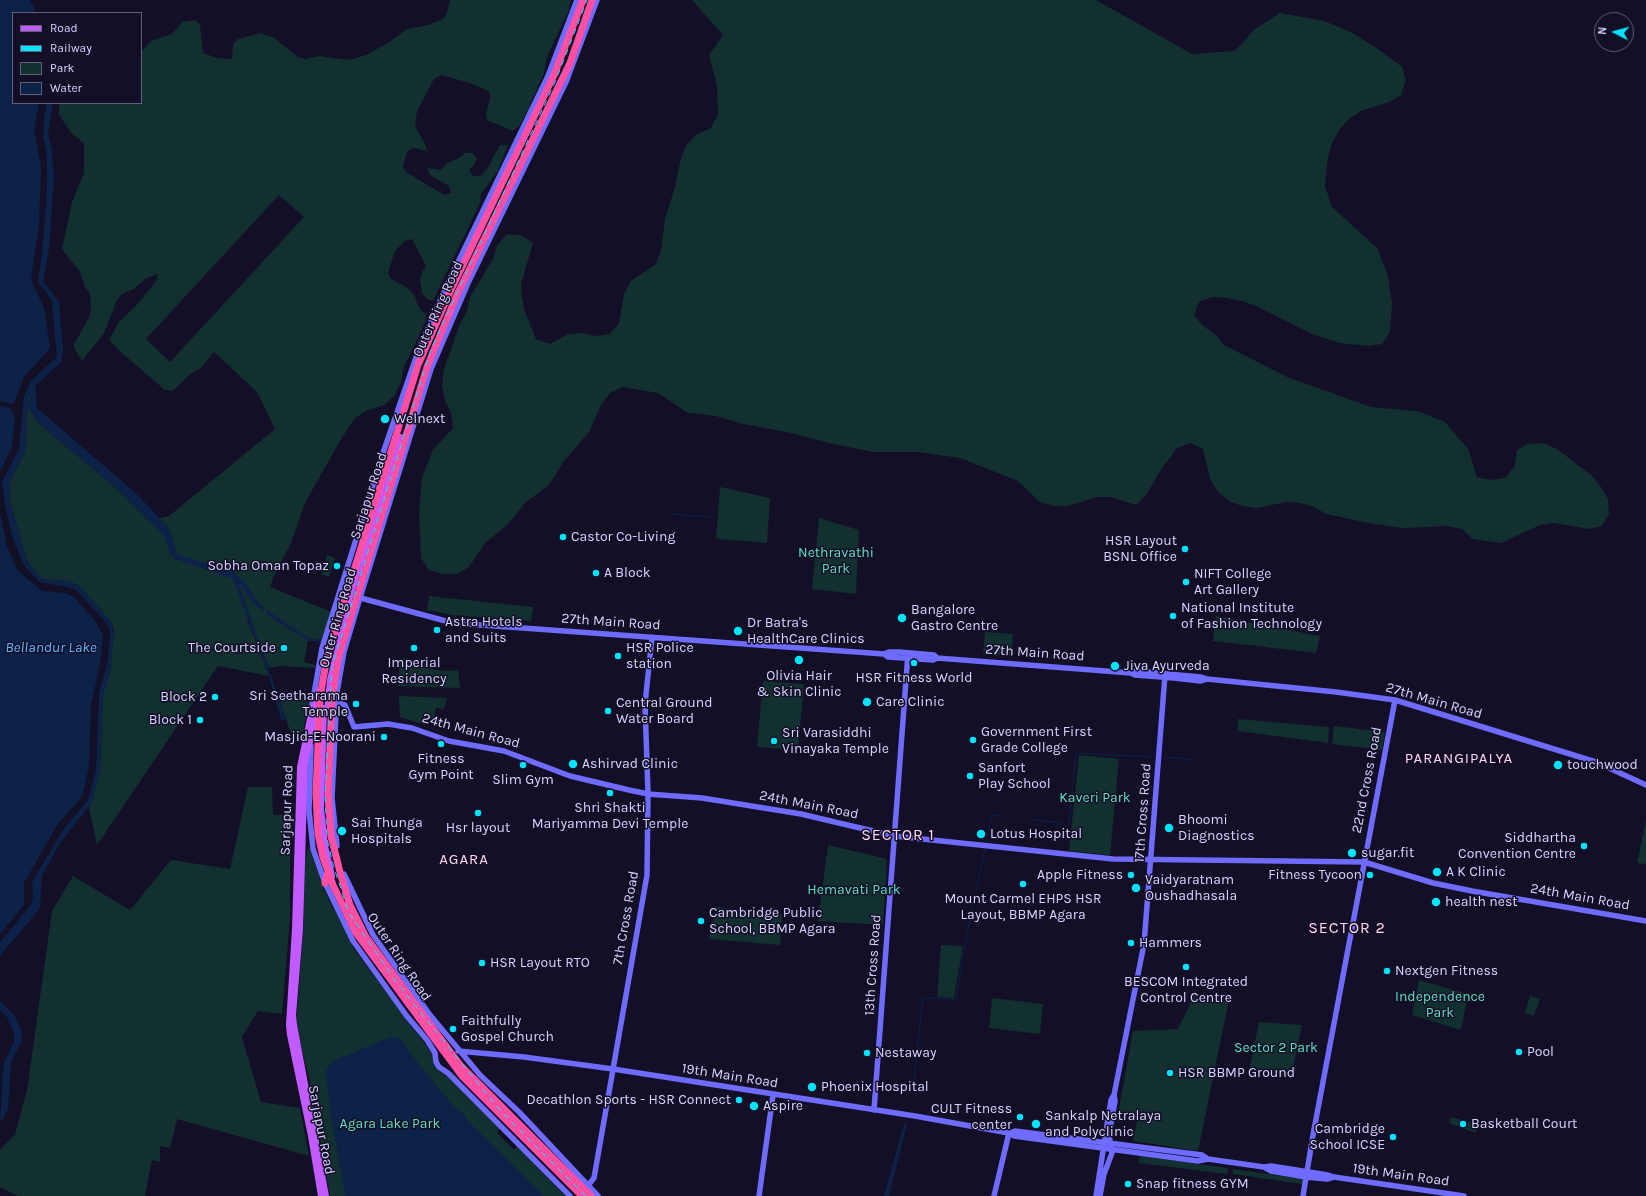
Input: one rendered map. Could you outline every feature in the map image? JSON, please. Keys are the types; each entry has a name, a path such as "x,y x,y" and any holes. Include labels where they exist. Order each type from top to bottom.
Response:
{"highway":[{"name":"Outer Ring Road","path":"450,1056 360,939 333,885 321,849 317,813 320,697 327,657 392,446 425,348 554,75 583,0"},
{"name":"Outer Ring Road","path":"591,1196 584,1192 462,1076 450,1056 375,950 357,919 341,876 330,836 328,813 330,719 334,677 351,615 432,350 481,245 563,79 592,0"},
{"path":"399,428 401,437"},
{"path":"324,883 328,871"}],"main road":[{"name":"Sarjapur Road","path":"326,1196 289,1025 295,929 300,767 311,714 319,689 326,680 332,651 401,437"},
{"path":"336,711 325,711 330,680 350,595"},
{"name":"Outer Ring Road","path":"326,680 321,808 324,836 332,872 333,885"},
{"name":"Sarjapur Road","path":"321,1196 317,1158 294,1025 300,929 304,772 316,716 325,711"}],"street":[{"path":"570,1196 448,1073 438,1066 435,1060 436,1056 427,1040 406,1016 353,941 324,883 313,850 310,834 311,714 317,670 322,648 385,448 420,346 454,270 548,76 577,0"},
{"path":"597,0 566,82 469,281 431,369 360,598 340,669 336,702 333,813 337,848 344,876 372,935 430,1015 480,1075 519,1112 584,1192 598,1196"},
{"name":"27th Main Road","path":"340,592 453,623 884,654 888,657 908,656 933,660 937,658 1131,673 1135,675 1200,677 1394,700 1596,762 1646,785"},
{"name":"7th Cross Road","path":"584,1192 594,1178 647,875 648,794 645,704 652,637"},
{"name":"13th Cross Road","path":"874,1110 908,656"},
{"name":"17th Cross Road","path":"1096,1196 1103,1168 1111,1146 1109,1135 1115,1101 1114,1095 1142,958 1165,676"},
{"name":"22nd Cross Road","path":"1304,1196 1394,700"},
{"name":"24th Main Road","path":"336,702 345,705 354,727 388,724 412,728 449,740 504,750 570,776 648,794 700,798 801,814 894,836 1091,857 1151,860 1192,858 1364,862 1433,883 1472,891 1646,920"},
{"path":"450,1056 459,1050"},
{"name":"19th Main Road","path":"459,1050 613,1069 773,1096 908,1115 1009,1133 1015,1131 1103,1145 1202,1155 1208,1159 1264,1168 1271,1171 1307,1174 1327,1179 1334,1178 1464,1196"},
{"name":"17th Cross Road","path":"1100,1196 1103,1168 1103,1145 1110,1100 1114,1095"},
{"path":"759,1196 773,1096"},
{"path":"994,1196 1009,1133"}],"green space":[{"path":"450,0 571,0 569,10 547,57 544,73 526,114 519,126 513,131 487,120 486,113 490,99 490,92 470,83 441,75 434,79 417,111 415,126 425,144 427,151 413,148 407,152 403,166 406,172 444,195 451,193 449,186 430,175 427,168 441,170 446,164 459,158 465,153 472,153 477,158 474,165 469,170 473,176 480,176 486,171 500,145 508,145 498,171 481,194 480,203 433,301 427,299 422,293 420,279 426,266 412,239 405,241 395,251 388,273 391,279 406,287 413,293 420,309 426,314 426,321 404,367 401,382 395,395 384,405 368,410 355,418 341,439 305,503 291,543 273,578 270,587 331,612 322,640 309,638 267,615 308,640 304,662 315,665 315,668 280,666 269,668 249,616 247,619 269,676 218,666 97,845 89,808 100,769 103,695 110,673 114,630 111,622 78,585 68,581 41,579 28,563 10,502 9,483 25,452 28,398 32,391 29,407 36,421 117,489 149,521 169,516 275,429 257,392 214,352 201,368 189,375 172,391 165,390 109,340 119,322 136,306 156,281 158,274 145,279 134,289 122,294 117,300 104,333 82,361 73,346 90,316 90,293 85,287 80,272 62,249 72,202 84,173 84,143 72,134 59,115 59,104 142,104 142,51 151,41 172,34 182,22 195,20 200,25 203,53 217,58 232,59 233,44 238,39 261,33 274,38 298,57 305,59 319,56 349,60 366,55 388,43 407,29 429,25 443,19 447,13","holes":["279,195 304,217 170,362 146,339"]},
{"path":"692,0 1096,0 1192,54 1235,51 1255,29 1280,13 1324,21 1351,32 1378,49 1402,67 1406,80 1401,95 1389,102 1361,111 1349,119 1340,129 1332,143 1328,157 1325,186 1332,207 1377,248 1388,276 1392,304 1390,332 1382,344 1368,346 1340,343 1312,334 1256,306 1242,301 1226,298 1212,297 1199,302 1194,315 1203,326 1216,335 1224,345 1287,377 1371,407 1417,411 1445,422 1468,449 1477,477 1490,480 1505,478 1515,466 1517,450 1528,444 1543,443 1557,449 1592,476 1601,487 1608,499 1609,514 1602,526 1589,529 1554,523 1540,525 1501,543 1473,539 1462,529 1448,526 1404,528 1373,524 1326,514 1314,507 1300,503 1286,502 1257,508 1242,506 1229,501 1218,492 1210,479 1203,449 1190,443 1177,448 1160,471 1146,495 1136,505 1111,497 1097,497 1068,506 1054,506 1040,502 1018,481 960,458 917,452 873,452 829,443 787,432 743,424 716,416 688,413 658,393 623,387 610,393 601,405 589,432 564,461 549,485 526,502 507,525 485,543 469,567 457,574 443,574 429,570 421,558 419,514 422,477 433,450 453,428 451,413 445,401 442,385 444,369 460,324 467,311 470,297 493,259 497,245 507,234 521,235 533,243 521,284 522,298 525,312 536,339 550,344 568,334 582,333 595,336 610,334 619,323 624,294 631,281 656,264 661,250 665,219 675,187 681,158 687,144 697,134 711,128 718,114 717,85 709,55 723,35"},
{"path":"720,487 770,498 767,543 716,539"},
{"name":"Nethravathi Park","path":"819,518 859,530 856,594 812,589"},
{"path":"327,555 335,558 329,577 321,574"},
{"path":"429,596 533,607 531,621 452,615 427,610"},
{"path":"1216,616 1320,636 1316,653 1213,641"},
{"path":"985,632 1013,634 1011,656 983,653"},
{"path":"401,658 427,662 427,668 444,671 458,670 460,688 397,686"},
{"path":"763,681 804,684 798,750 757,747"},
{"path":"278,695 311,697 302,735 291,734"},
{"path":"399,696 447,698 444,709 436,708 433,720 427,718 425,725 400,717"},
{"path":"1238,719 1329,727 1328,743 1238,731"},
{"path":"1334,726 1385,732 1382,750 1332,744"},
{"name":"Kaveri Park","path":"1079,755 1119,759 1110,855 1069,851"},
{"path":"248,787 272,787 273,815 293,814 290,863 290,918 282,1014 258,1011 242,1037 261,1102 300,1108 309,1156 177,1119 170,1148 160,1146 160,1162 152,1160 145,1196 18,1196 0,1187 0,1150 15,1134 27,1091 52,911 73,876 130,910 171,860 230,869"},
{"path":"1646,821 1646,864 1637,863"},
{"name":"Agara Lake Park","path":"308,844 324,890 354,949 434,1056 433,1061 435,1066 439,1070 446,1073 500,1128 497,1133 514,1150 517,1146 565,1196 330,1196 310,1082 296,1025 304,921 303,875"},
{"name":"Hemavati Park","path":"828,845 887,859 883,925 818,921"},
{"path":"716,907 782,914 780,945 709,939"},
{"path":"941,945 963,946 954,998 937,997"},
{"name":"Independence Park","path":"1419,980 1468,994 1461,1030 1412,1015"},
{"name":"HSR BBMP Ground","path":"1195,994 1230,995 1198,1151 1133,1141 1138,1117 1118,1114 1133,1031 1178,1029"},
{"path":"1530,996 1540,999 1534,1016 1525,1013"},
{"path":"992,998 1043,1004 1040,1034 989,1028"},
{"name":"Sector 2 Park","path":"1259,1022 1302,1025 1291,1078 1249,1070"},
{"name":"Basketball Court","path":"1451,1117 1478,1125 1476,1133 1449,1123"},
{"path":"1140,1156 1228,1168 1227,1174 1139,1163"},
{"path":"1233,1169 1303,1179 1302,1184 1233,1174"}],"water":[{"path":"0,0 30,0 36,12 12,12 12,104 39,104 34,131 41,167 39,224 31,280 44,308 50,348 24,377 14,403 11,404 0,401"},
{"path":"47,104 53,104 48,134 52,151 54,178 49,249 43,281 59,302 63,350 61,362 35,386 37,408 139,496 168,527 177,554 231,570 245,582 257,601 265,608 262,611 255,605 239,583 286,720 281,720 269,676 233,579 175,559 171,556 164,536 117,489 36,421 29,407 31,393 28,398 25,452 9,483 10,502 28,563 42,579 68,581 78,585 111,622 114,634 110,673 103,695 100,769 92,802 61,842 42,875 40,908 0,956 0,942 30,906 33,898 32,882 63,830 89,797 96,769 99,693 108,661 110,635 109,628 103,619 75,589 40,582 24,565 12,536 5,505 2,482 19,449 24,396 31,381 57,357 52,301 38,281 42,254 47,194 47,154 43,137"},
{"path":"0,407 10,408 15,417 12,447 0,472"},
{"name":"Bellandur Lake","path":"0,513 6,543 17,570 42,591 65,593 73,596 96,622 103,636 101,659 91,705 89,766 83,792 80,799 57,825 24,883 24,905 0,934"},
{"path":"267,610 309,638 322,640 321,642 309,641 265,613"},
{"path":"0,1001 15,1016 21,1030 22,1040 11,1062 8,1110 0,1123 3,1068 5,1060 14,1042 14,1033 7,1017 0,1010"},
{"path":"391,1037 398,1037 402,1041 421,1067 458,1111 464,1113 467,1120 544,1196 345,1196 330,1109 326,1071 330,1064 338,1059"},
{"path":"904,1124 907,1124 889,1196 884,1196"}],"waterway":[{"path":"668,514 710,517"},
{"path":"1069,824 1076,753 1152,757"},
{"path":"1165,757 1196,760"},
{"path":"986,843 992,815 1002,816"},
{"path":"1032,820 1062,823"},
{"path":"914,1081 923,998 956,999 963,955 985,848"}],"railway":[{"path":"586,1196 497,1107 397,983 349,913 334,868 327,839 325,794 332,667 431,349 556,80 587,0"}],"place":[{"name":"Welnext","path":"385,419"},
{"name":"Castor Co-Living","path":"563,537"},
{"name":"HSR Layout BSNL Office","path":"1185,549"},
{"name":"Sobha Oman Topaz","path":"337,566"},
{"name":"A Block","path":"596,573"},
{"name":"NIFT College Art Gallery","path":"1186,582"},
{"name":"National Institute of Fashion Technology","path":"1173,616"},
{"name":"Bangalore Gastro Centre","path":"902,618"},
{"name":"Astra Hotels and Suits","path":"437,630"},
{"name":"Dr Batra's HealthCare Clinics","path":"738,631"},
{"name":"The Courtside","path":"284,648"},
{"name":"Imperial Residency","path":"414,648"},
{"name":"HSR Police station","path":"618,656"},
{"name":"Olivia Hair & Skin Clinic","path":"799,660"},
{"name":"HSR Fitness World","path":"914,663"},
{"name":"Jiva Ayurveda","path":"1115,666"},
{"name":"Block 2","path":"215,697"},
{"name":"Care Clinic","path":"867,702"},
{"name":"Sri Seetharama Temple","path":"356,704"},
{"name":"Central Ground Water Board","path":"608,711"},
{"name":"Block 1","path":"200,720"},
{"name":"Masjid-E-Noorani","path":"384,737"},
{"name":"Government First Grade College","path":"973,740"},
{"name":"Sri Varasiddhi Vinayaka Temple","path":"774,741"},
{"name":"Fitness Gym Point","path":"441,744"},
{"name":"Ashirvad Clinic","path":"573,764"},
{"name":"Slim Gym","path":"523,765"},
{"name":"touchwood","path":"1558,765"},
{"name":"Sanfort Play School","path":"970,776"},
{"name":"Shri Shakti Mariyamma Devi Temple","path":"610,793"},
{"name":"Hsr layout","path":"478,813"},
{"name":"Bhoomi Diagnostics","path":"1169,828"},
{"name":"Sai Thunga Hospitals","path":"342,831"},
{"name":"Lotus Hospital","path":"981,834"},
{"name":"Siddhartha Convention Centre","path":"1584,846"},
{"name":"sugar.fit","path":"1352,853"},
{"name":"A K Clinic","path":"1437,872"},
{"name":"Apple Fitness","path":"1131,875"},
{"name":"Fitness Tycoon","path":"1370,875"},
{"name":"Mount Carmel EHPS HSR Layout, BBMP Agara","path":"1023,884"},
{"name":"Vaidyaratnam Oushadhasala","path":"1136,888"},
{"name":"health nest","path":"1436,902"},
{"name":"Cambridge Public School, BBMP Agara","path":"701,921"},
{"name":"Hammers","path":"1131,943"},
{"name":"HSR Layout RTO","path":"482,963"},
{"name":"BESCOM Integrated Control Centre","path":"1186,967"},
{"name":"Nextgen Fitness","path":"1387,971"},
{"name":"Faithfully Gospel Church","path":"453,1029"},
{"name":"Pool","path":"1519,1052"},
{"name":"Nestaway","path":"867,1053"},
{"name":"HSR BBMP Ground","path":"1170,1073"},
{"name":"Phoenix Hospital","path":"812,1087"},
{"name":"Decathlon Sports - HSR Connect","path":"739,1100"},
{"name":"Aspire","path":"754,1106"},
{"name":"CULT Fitness center","path":"1020,1117"},
{"name":"Sankalp Netralaya and Polyclinic","path":"1036,1124"},
{"name":"Basketball Court","path":"1463,1124"},
{"name":"Cambridge School ICSE","path":"1393,1137"},
{"name":"Snap fitness GYM","path":"1128,1184"}],"district":[{"name":"PARANGIPALYA","path":"1459,759"},
{"name":"SECTOR 1","path":"898,835"},
{"name":"AGARA","path":"464,860"},
{"name":"SECTOR 2","path":"1347,928"}]}
